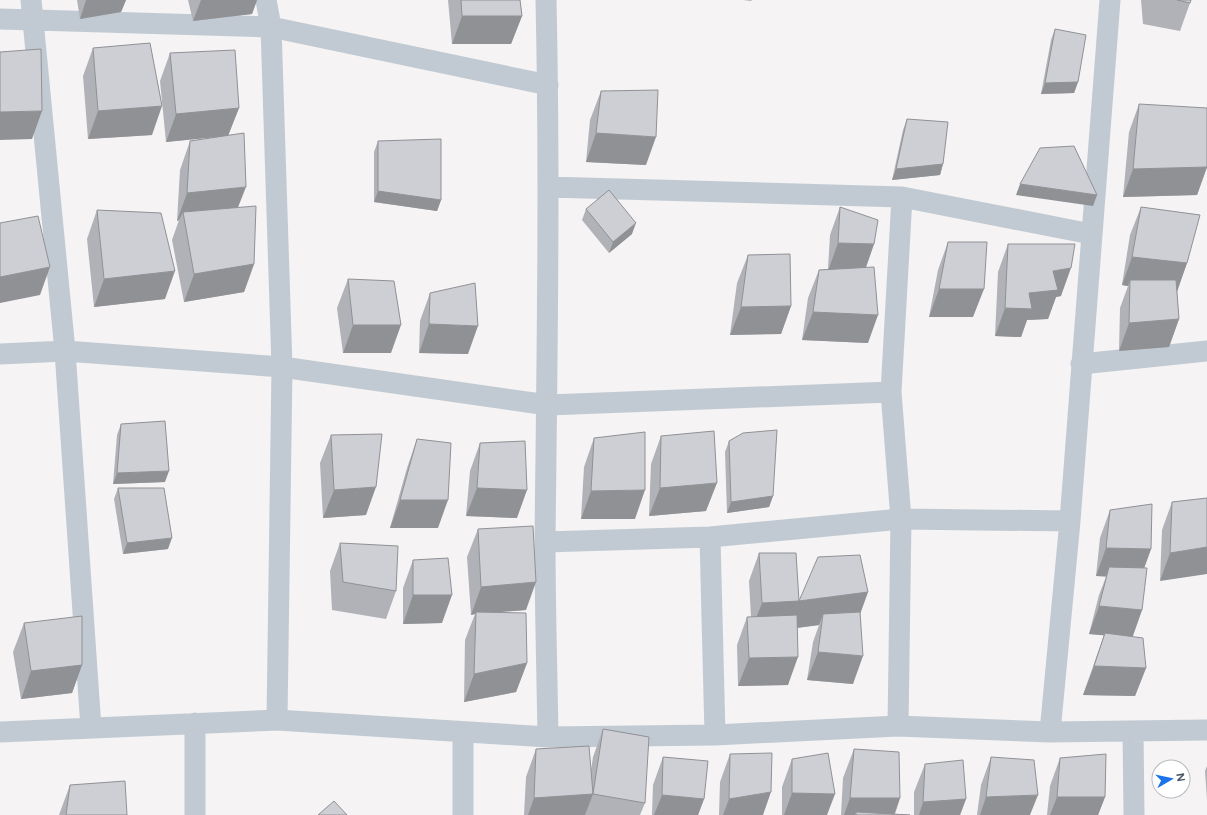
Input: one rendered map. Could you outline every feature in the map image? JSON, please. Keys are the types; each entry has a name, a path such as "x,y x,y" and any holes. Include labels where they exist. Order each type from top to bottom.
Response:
{"street":[{"path":"266,0 271,27 282,367 276,720"},
{"path":"546,0 548,85 548,405 545,542 548,737"},
{"path":"1050,732 1070,521 1110,0"},
{"path":"32,10 65,351 91,728"},
{"path":"0,18 32,10 271,27 548,85"},
{"path":"548,187 902,197 1091,234"},
{"path":"898,726 901,519 891,392 902,197"},
{"path":"0,354 65,351 282,367 548,405 891,392"},
{"path":"1081,364 1207,351"},
{"path":"545,542 710,537 901,519 1070,521"},
{"path":"710,537 715,735"},
{"path":"0,732 276,720 548,737 715,735 898,726 1050,732 1207,730"},
{"path":"195,723 195,815"},
{"path":"1133,731 1134,815"},
{"path":"463,732 463,815"}],"building":[{"path":"461,0 520,0 522,16 462,16"},
{"path":"1177,0 1191,0 1190,3"},
{"path":"1055,29 1086,35 1078,82 1045,83"},
{"path":"150,43 162,106 98,111 93,48"},
{"path":"41,49 42,111 0,112 0,52"},
{"path":"235,50 239,108 176,114 170,53"},
{"path":"658,90 656,137 596,133 601,91"},
{"path":"1139,104 1207,108 1207,167 1133,169"},
{"path":"907,119 948,122 943,164 896,169"},
{"path":"244,133 246,187 187,193 190,141"},
{"path":"441,139 441,200 378,191 378,141"},
{"path":"1074,146 1097,195 1020,184 1040,148"},
{"path":"609,190 636,223 613,242 586,209"},
{"path":"256,206 254,264 194,274 183,212"},
{"path":"840,207 878,220 874,244 838,243"},
{"path":"1141,207 1200,215 1187,263 1132,257"},
{"path":"97,210 161,213 175,271 104,279"},
{"path":"38,216 50,267 0,277 0,223"},
{"path":"948,242 987,242 984,289 939,289"},
{"path":"1008,244 1075,244 1071,268 1053,271 1058,290 1029,293 1032,309 1005,308"},
{"path":"790,254 791,306 741,307 748,255"},
{"path":"874,267 878,315 813,312 819,270"},
{"path":"348,279 394,281 401,325 353,325"},
{"path":"1130,280 1176,280 1179,319 1129,323"},
{"path":"475,283 478,326 429,324 430,293"},
{"path":"165,421 169,471 117,473 121,424"},
{"path":"777,430 773,496 731,502 729,441 743,433"},
{"path":"714,431 717,483 660,488 661,436"},
{"path":"645,432 645,490 591,491 594,438"},
{"path":"382,434 376,487 334,490 331,435"},
{"path":"417,439 451,443 448,500 400,500"},
{"path":"525,441 527,490 477,488 480,443"},
{"path":"118,488 164,488 172,538 127,543"},
{"path":"1207,498 1207,547 1170,553 1172,502"},
{"path":"1152,504 1151,549 1106,548 1110,510"},
{"path":"533,526 536,582 481,587 478,529"},
{"path":"340,543 398,546 396,591 343,582"},
{"path":"759,553 796,553 799,601 762,603"},
{"path":"860,555 868,592 799,601 818,557"},
{"path":"448,558 452,595 413,595 413,560"},
{"path":"1109,567 1147,568 1142,610 1099,606"},
{"path":"476,612 526,613 527,663 474,674"},
{"path":"860,612 863,656 818,652 823,614"},
{"path":"797,615 798,657 749,658 747,617"},
{"path":"82,616 82,665 31,671 24,623"},
{"path":"1105,633 1143,638 1146,668 1094,666"},
{"path":"603,729 649,737 645,803 593,794"},
{"path":"589,746 593,794 534,798 536,749"},
{"path":"854,749 899,752 900,798 850,798"},
{"path":"772,753 771,792 729,799 730,754"},
{"path":"828,753 835,794 792,793 792,759"},
{"path":"1106,754 1105,797 1057,797 1060,758"},
{"path":"663,757 708,761 704,799 662,795"},
{"path":"991,757 1034,760 1038,795 986,797"},
{"path":"963,760 966,799 923,802 925,764"},
{"path":"125,781 127,815 66,815 70,785"},
{"path":"334,801 347,815 318,815"},
{"path":"856,812 910,815 856,815"}]}
